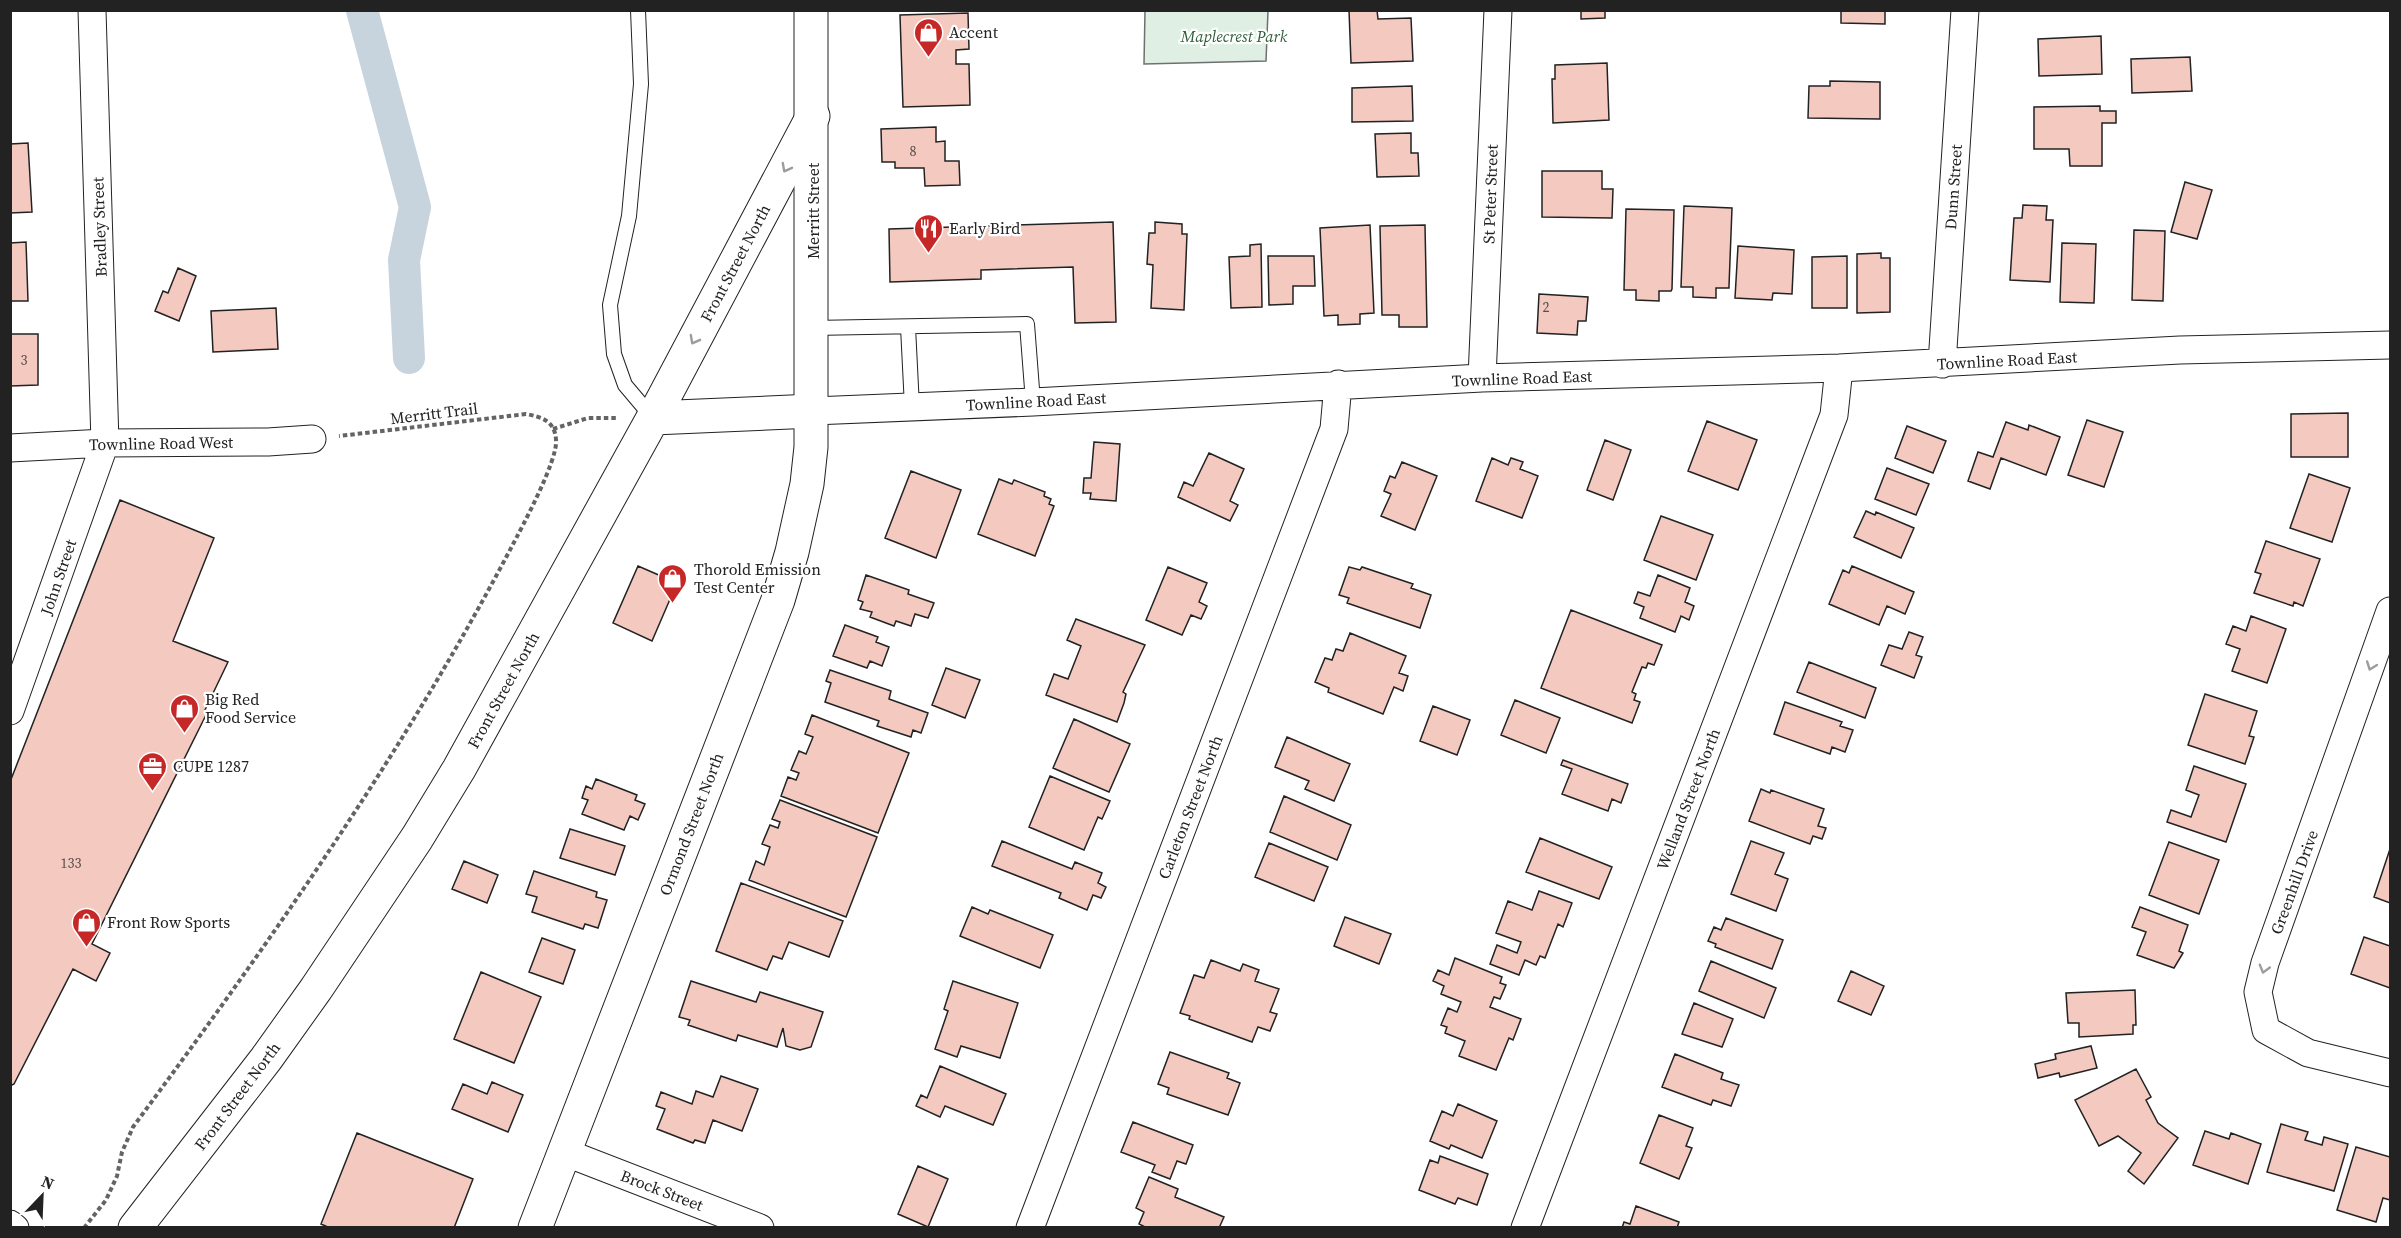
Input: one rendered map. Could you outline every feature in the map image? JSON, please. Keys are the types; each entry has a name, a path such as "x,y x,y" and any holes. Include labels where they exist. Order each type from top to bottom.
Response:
{"street":[{"name":"Bradley Street","path":"92,10 105,443"},
{"name":"Merritt Street","path":"812,10 813,411"},
{"name":"St Peter Street","path":"1482,378 1498,10"},
{"name":"Dunn Street","path":"1942,364 1965,10"},
{"name":"Front Street North","path":"135,1227 262,1065 417,838 459,769 653,418 813,116"},
{"name":"Townline Road East","path":"653,418 1033,402 1338,384 1942,364 2180,350 2391,345"},
{"name":"Welland Street North","path":"1525,1227 1834,415 1839,368"},
{"name":"Carleton Street North","path":"1030,1227 1334,429 1338,384"},
{"name":"Ormond Street North","path":"535,1227 778,600 792,552 807,484 813,411"},
{"name":"Townline Road West","path":"10,448 105,443 268,442 312,439"},
{"name":"John Street","path":"10,711 105,443"},
{"name":"Greenhill Drive","path":"2391,611 2265,963 2258,992 2266,1030 2308,1053 2391,1073"},
{"name":"Brock Street","path":"564,1152 759,1227"},
{"path":"10,1224 15,1227"}],"lane":[{"path":"638,10 641,84 629,216 610,305 614,354 625,385 653,418"},
{"path":"813,328 1027,324 1033,402"},
{"path":"908,327 912,407"}],"path":[{"name":"Merritt Trail","path":"312,439 526,414 543,417 553,429"},
{"path":"84,1227 106,1200 117,1176 122,1152 133,1127 260,954 394,751 444,670 525,521 555,453 556,440 553,429 588,418 653,418"}],"green space":[{"name":"Maplecrest Park","path":"1145,11 1268,11 1266,61 1144,64"}],"building":[{"path":"1349,10 1377,10 1378,19 1411,18 1413,61 1351,63"},
{"path":"1581,10 1605,10 1605,18 1581,19"},
{"path":"1841,10 1885,10 1885,24 1841,23"},
{"name":"Accent","path":"968,13 969,49 956,50 956,64 969,64 970,105 903,107 900,15"},
{"path":"2101,36 2102,74 2039,76 2038,39"},
{"path":"2190,57 2192,91 2132,93 2131,59"},
{"path":"1607,63 1609,120 1553,123 1552,79 1555,79 1555,65"},
{"path":"1830,81 1880,82 1880,119 1808,118 1809,86 1830,86"},
{"path":"1412,86 1413,121 1352,122 1352,88"},
{"path":"2100,106 2100,111 2116,111 2116,123 2102,123 2102,166 2070,166 2069,149 2034,149 2034,107"},
{"path":"936,127 936,142 945,141 945,161 959,161 960,185 925,186 924,168 895,168 895,162 882,162 881,129"},
{"path":"1411,133 1411,153 1418,153 1419,176 1377,177 1375,134"},
{"path":"28,143 32,212 10,213 10,144"},
{"path":"1542,171 1602,171 1602,189 1613,189 1612,218 1542,217"},
{"path":"2185,182 2212,190 2197,239 2171,232"},
{"path":"2023,205 2047,206 2046,220 2053,220 2050,282 2010,280 2014,218 2022,218"},
{"path":"1684,206 1732,208 1729,288 1716,288 1716,298 1693,297 1693,287 1681,287"},
{"path":"1626,209 1674,210 1672,289 1671,291 1659,291 1659,301 1636,300 1636,290 1624,290"},
{"path":"1113,222 1116,322 1075,323 1073,267 981,270 981,279 890,282 889,229"},
{"path":"1155,222 1182,224 1182,234 1187,234 1184,310 1151,308 1153,265 1147,264 1149,233 1155,233"},
{"path":"1370,225 1374,313 1360,314 1360,324 1338,325 1338,315 1324,316 1320,228"},
{"path":"1425,225 1427,327 1399,327 1399,315 1382,315 1380,226"},
{"path":"2134,230 2165,231 2163,301 2132,300"},
{"path":"26,242 28,301 10,301 10,243"},
{"path":"2062,243 2096,244 2094,303 2060,302"},
{"path":"1261,244 1262,307 1231,308 1229,257 1250,256 1250,245"},
{"path":"1738,246 1794,250 1792,294 1773,293 1772,300 1735,298"},
{"path":"1881,253 1881,258 1890,258 1890,312 1857,313 1857,254"},
{"path":"1268,256 1314,256 1315,286 1293,286 1293,304 1269,305"},
{"path":"1847,256 1847,308 1812,308 1812,257"},
{"path":"178,268 196,276 179,321 155,311 163,291 168,293"},
{"path":"1539,294 1588,297 1586,321 1578,321 1577,335 1537,333"},
{"path":"276,308 278,349 213,352 211,311"},
{"path":"10,334 38,334 38,385 10,386"},
{"path":"2348,413 2348,457 2291,457 2291,414"},
{"path":"2087,420 2123,432 2104,487 2068,475"},
{"path":"1707,421 1757,440 1738,490 1688,471"},
{"path":"2006,422 2028,430 2029,425 2060,437 2046,475 2001,458 1990,489 1968,481 1978,452 1993,457"},
{"path":"1907,426 1946,441 1933,473 1895,458"},
{"path":"1605,440 1631,450 1613,500 1587,490"},
{"path":"1094,442 1120,444 1116,501 1090,499 1091,493 1083,493 1084,478 1091,478"},
{"path":"1209,453 1244,469 1230,501 1238,505 1230,521 1178,497 1184,482 1193,486"},
{"path":"1492,458 1508,465 1511,458 1523,462 1520,469 1538,476 1522,518 1476,501"},
{"path":"1402,462 1437,476 1415,530 1381,516 1391,494 1384,491 1390,476 1395,478"},
{"path":"1887,468 1929,484 1916,515 1875,499"},
{"path":"911,471 961,490 936,558 885,538"},
{"path":"2309,474 2350,488 2332,542 2290,528"},
{"path":"999,479 1012,484 1014,480 1045,492 1044,496 1051,499 1049,504 1054,506 1035,556 978,534"},
{"path":"120,500 214,538 173,641 228,662 205,710 208,711 92,944 110,953 96,981 73,969 14,1084 10,1086 10,782"},
{"path":"1866,511 1875,515 1876,512 1914,528 1901,558 1854,537"},
{"path":"1661,516 1713,535 1696,580 1644,560"},
{"path":"2266,541 2320,559 2303,606 2294,602 2293,606 2254,593 2261,574 2255,572"},
{"path":"638,566 677,583 652,641 613,623"},
{"path":"1852,566 1914,592 1905,614 1887,606 1879,625 1829,604 1843,570 1849,573"},
{"path":"1168,567 1207,583 1199,602 1207,606 1201,619 1191,615 1182,635 1146,620"},
{"path":"1349,567 1360,570 1362,567 1413,584 1411,588 1431,595 1420,628 1347,603 1349,598 1339,595"},
{"path":"866,575 909,590 908,594 934,603 928,618 915,614 911,626 896,621 894,626 870,617 872,612 860,609 863,602 858,600"},
{"path":"1658,575 1690,588 1685,602 1694,606 1689,620 1681,616 1675,632 1640,618 1644,607 1634,603 1638,592 1650,596"},
{"path":"1571,610 1662,645 1654,665 1648,663 1646,668 1642,667 1632,692 1636,694 1634,700 1640,702 1632,723 1541,688"},
{"path":"2251,616 2286,629 2267,683 2232,671 2240,649 2226,644 2233,626 2246,631"},
{"path":"1076,619 1145,645 1123,692 1126,694 1117,722 1046,695 1054,674 1068,679 1081,646 1067,640"},
{"path":"845,625 878,637 876,642 889,647 882,666 870,661 867,668 833,656"},
{"path":"1909,632 1923,637 1916,655 1922,657 1914,678 1881,665 1889,645 1902,649"},
{"path":"1350,633 1406,656 1399,673 1408,676 1403,691 1394,687 1383,714 1328,692 1329,688 1315,682 1325,658 1332,660 1336,649 1343,651"},
{"path":"1809,662 1876,688 1865,718 1797,692"},
{"path":"946,668 980,680 965,718 932,705"},
{"path":"830,670 891,691 889,699 928,713 921,733 913,730 911,737 877,726 879,721 825,702 831,683 826,681"},
{"path":"2205,694 2257,711 2249,736 2254,737 2245,764 2188,745"},
{"path":"1515,700 1560,718 1546,753 1501,735"},
{"path":"1785,702 1842,722 1840,726 1853,730 1845,752 1832,747 1830,754 1774,734"},
{"path":"1433,706 1470,720 1457,755 1420,741"},
{"path":"812,715 909,753 878,833 781,796 788,777 796,780 799,773 791,770 799,751 806,754 813,737 805,734"},
{"path":"1074,719 1130,744 1109,792 1053,768"},
{"path":"1287,737 1350,764 1334,801 1305,789 1309,781 1275,767"},
{"path":"1563,760 1628,784 1621,803 1612,799 1608,811 1562,794 1572,769 1561,765"},
{"path":"2194,766 2246,784 2226,842 2167,822 2171,810 2191,817 2199,795 2186,790"},
{"path":"1050,776 1110,801 1102,819 1098,817 1084,850 1029,827"},
{"path":"596,779 637,795 635,800 645,804 638,820 630,816 624,830 582,814 588,800 582,798 586,786 592,789"},
{"path":"1761,789 1770,793 1771,790 1824,809 1818,826 1826,828 1822,839 1813,836 1810,844 1749,821"},
{"path":"1284,796 1351,825 1337,860 1270,832"},
{"path":"780,800 877,837 846,917 749,880 756,861 764,865 770,847 762,844 770,825 778,828 780,822 772,819"},
{"path":"570,829 625,846 615,875 560,858"},
{"path":"1540,838 1612,867 1599,899 1526,872"},
{"path":"1002,841 1072,869 1075,862 1102,873 1098,883 1106,887 1101,898 1093,895 1087,910 1059,898 1061,893 992,866"},
{"path":"1751,841 1784,853 1775,874 1788,879 1776,911 1731,894"},
{"path":"2169,842 2219,860 2199,914 2149,895"},
{"path":"1269,843 1328,867 1314,901 1255,877"},
{"path":"2390,849 2390,903 2374,897"},
{"path":"464,861 498,875 487,903 452,889"},
{"path":"534,871 597,892 596,897 607,900 598,928 585,924 583,929 532,912 537,897 526,894"},
{"path":"741,883 843,921 829,957 789,942 782,959 773,956 767,970 716,951"},
{"path":"1539,891 1572,903 1563,927 1558,924 1545,958 1540,956 1536,965 1525,960 1519,975 1490,964 1497,945 1517,953 1521,942 1496,933 1508,901 1532,910"},
{"path":"972,907 988,914 990,910 1053,935 1040,968 960,936"},
{"path":"2140,907 2188,925 2179,951 2183,953 2174,968 2137,955 2146,932 2132,927"},
{"path":"1345,917 1391,934 1379,964 1334,946"},
{"path":"1726,918 1783,940 1772,969 1715,947 1716,944 1708,941 1714,927 1721,930"},
{"path":"2364,937 2390,946 2390,988 2351,974"},
{"path":"542,938 575,950 563,984 529,972"},
{"path":"1455,958 1502,977 1500,983 1506,985 1500,999 1494,997 1490,1007 1521,1019 1513,1040 1509,1038 1496,1070 1459,1056 1465,1041 1445,1033 1447,1027 1441,1025 1448,1008 1457,1012 1461,1002 1441,994 1444,986 1433,981 1438,970 1449,975"},
{"path":"1211,960 1240,971 1243,964 1259,970 1255,981 1279,989 1270,1012 1277,1014 1270,1031 1258,1027 1252,1042 1189,1019 1190,1016 1180,1013 1194,975 1204,978"},
{"path":"1711,961 1776,988 1764,1018 1699,991"},
{"path":"1851,971 1884,986 1871,1015 1838,1001"},
{"path":"481,972 541,997 514,1063 454,1039"},
{"path":"691,981 756,1002 760,992 823,1012 811,1047 800,1050 786,1046 783,1028 777,1047 738,1035 736,1041 688,1025 690,1020 679,1017"},
{"path":"953,981 1018,1003 1000,1058 961,1046 957,1057 935,1049 948,1011 944,1009"},
{"path":"2135,990 2136,1025 2133,1025 2133,1034 2079,1037 2079,1023 2068,1023 2066,993"},
{"path":"1694,1003 1733,1019 1722,1047 1682,1034"},
{"path":"2091,1046 2097,1068 2060,1077 2059,1073 2038,1078 2035,1064 2056,1059 2055,1054"},
{"path":"1170,1052 1229,1073 1227,1078 1240,1083 1228,1115 1167,1094 1169,1088 1158,1084"},
{"path":"1675,1054 1723,1073 1721,1079 1739,1085 1731,1106 1713,1100 1711,1105 1662,1087"},
{"path":"940,1066 1006,1094 993,1125 945,1106 940,1117 916,1106 921,1095 927,1098"},
{"path":"2136,1069 2151,1097 2146,1100 2158,1123 2178,1138 2144,1184 2128,1171 2141,1153 2118,1136 2099,1146 2075,1100"},
{"path":"721,1076 758,1089 742,1131 713,1120 705,1143 695,1140 693,1143 657,1129 665,1109 656,1106 661,1092 692,1104 696,1091 713,1097"},
{"path":"492,1082 523,1095 508,1132 452,1109 463,1084 487,1094"},
{"path":"1458,1104 1497,1121 1482,1158 1451,1145 1449,1149 1430,1141 1442,1111 1453,1116"},
{"path":"1659,1115 1693,1128 1686,1146 1692,1148 1679,1179 1640,1163"},
{"path":"1133,1122 1193,1145 1186,1164 1177,1161 1170,1179 1152,1172 1155,1165 1121,1152"},
{"path":"2281,1124 2308,1132 2305,1140 2322,1145 2324,1137 2348,1144 2334,1191 2267,1172"},
{"path":"2205,1131 2229,1139 2231,1133 2261,1144 2248,1184 2193,1165"},
{"path":"357,1133 473,1179 454,1228 330,1228 321,1224"},
{"path":"2356,1147 2390,1157 2390,1200 2383,1198 2376,1222 2337,1210"},
{"path":"1440,1156 1488,1174 1477,1205 1458,1198 1455,1204 1419,1190 1430,1160 1438,1163"},
{"path":"918,1166 948,1179 928,1227 898,1214"},
{"path":"1149,1177 1178,1189 1175,1197 1224,1217 1219,1228 1147,1228 1139,1224 1144,1212 1136,1208"},
{"path":"1636,1206 1679,1222 1677,1228 1622,1228 1624,1222 1630,1224"}],"waterway":[{"path":"362,10 415,207 404,260 409,358"}],"place":[{"name":"Accent","path":"928,58"},
{"name":"Early Bird","path":"928,254"},
{"name":"Thorold Emission Test Center","path":"673,604"},
{"name":"Big Red Food Service","path":"184,734"},
{"name":"CUPE 1287","path":"152,792"},
{"name":"Front Row Sports","path":"86,948"}]}
